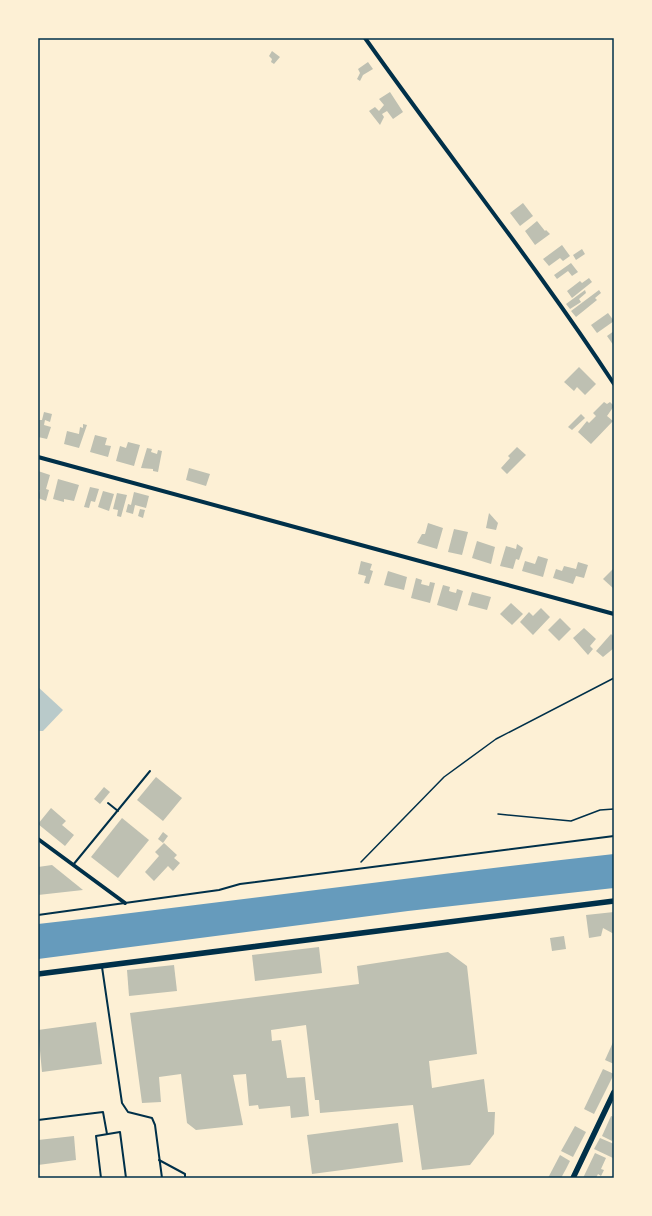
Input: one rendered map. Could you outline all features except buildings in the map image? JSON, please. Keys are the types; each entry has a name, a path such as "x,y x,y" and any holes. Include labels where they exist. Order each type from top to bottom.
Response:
{"street":[{"path":"365,38 416,111 567,314 614,384"},
{"path":"38,457 614,614"},
{"path":"38,839 125,903"},
{"path":"38,974 614,901"},
{"path":"573,1178 614,1092"}],"lane":[{"path":"73,864 150,771"},
{"path":"108,803 118,811"},
{"path":"38,915 219,890 240,884 356,868 614,836"},
{"path":"102,967 122,1103 124,1109 128,1112 152,1118 155,1126 162,1178"},
{"path":"38,1120 103,1112 107,1134"},
{"path":"101,1178 96,1136 120,1132 126,1178"},
{"path":"159,1160 185,1174 185,1178"}],"path":[{"path":"356,868 444,777 496,739 614,678"},
{"path":"498,814 571,821 600,810 614,809"}],"shaded area":[{"path":"38,687 63,710 43,731 38,731"}],"water":[{"path":"614,854 614,888 408,911 38,959 38,924"}]}
